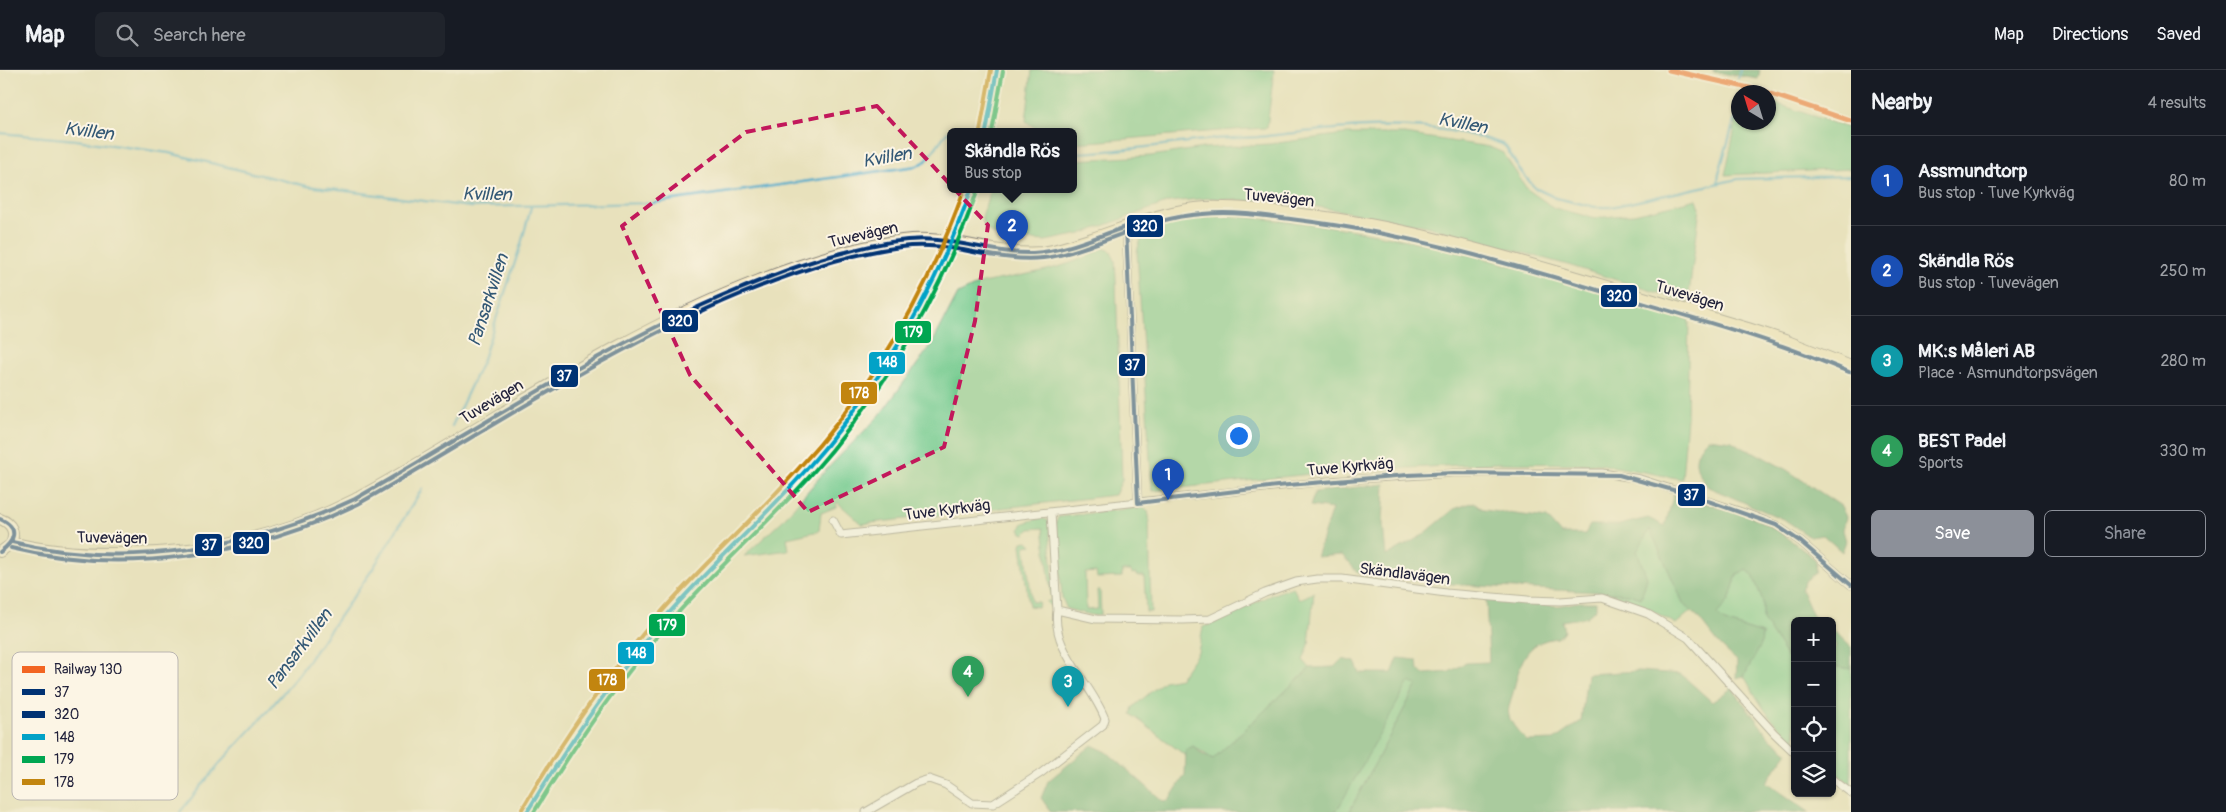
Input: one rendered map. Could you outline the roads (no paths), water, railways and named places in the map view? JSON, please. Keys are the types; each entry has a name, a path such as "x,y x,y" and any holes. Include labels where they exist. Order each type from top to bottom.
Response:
{"highway":[{"path":"987,128 997,70"},
{"path":"527,812 580,727 630,660 686,595 823,452 864,401 912,325 952,241 970,193"}],"main road":[{"name":"Tuvevägen","path":"12,542 48,549 146,553 214,547 271,534 319,516 355,499 613,347 723,294 783,271 857,249 912,239 952,241 1012,251 1046,252 1175,211 1216,207 1327,217 1447,241 1665,303 1785,340 1851,366"},
{"path":"0,519 6,521 11,527 13,534 12,542 0,552"}],"street":[{"path":"1126,227 1138,503"},
{"name":"Tuve Kyrkväg","path":"833,520 841,534 1051,513 1320,482 1406,475 1594,473 1640,479 1776,524 1801,542 1851,585"},
{"path":"866,812 916,783 929,779 946,785 972,803 993,804 1049,768 1102,725 1105,719 1099,705 1062,642 1057,629 1051,513"},
{"name":"Skändlavägen","path":"1057,610 1096,619 1210,619 1272,590 1296,582 1315,579 1342,579 1446,593 1528,600 1560,601 1602,598 1648,614 1688,638 1774,733 1794,752"},
{"path":"1836,782 1851,793"}],"waterway":[{"path":"1738,78 1740,70"},
{"name":"Kvillen","path":"1077,153 1350,128 1412,127 1442,130 1472,135 1502,144 1535,188 1556,198 1595,207 1611,207 1738,179 1851,176"},
{"path":"1718,182 1732,130"},
{"name":"Kvillen","path":"0,133 76,140 169,153 307,186 471,207 652,203 917,166 926,161 947,132"},
{"name":"Pansarkvillen","path":"452,426 482,362 521,244 531,207"},
{"name":"Pansarkvillen","path":"180,812 220,763 299,674 372,570 422,489"}],"rail line":[{"name":"130","path":"1669,70 1736,85"},
{"name":"130","path":"1776,96 1851,121"}],"place":[{"name":"Skändla Rös","path":"1012,251"},
{"name":"Assmundtorp","path":"1168,500"},
{"name":"BEST Padel","path":"968,697"},
{"name":"MK:s Måleri AB","path":"1068,707"}]}
